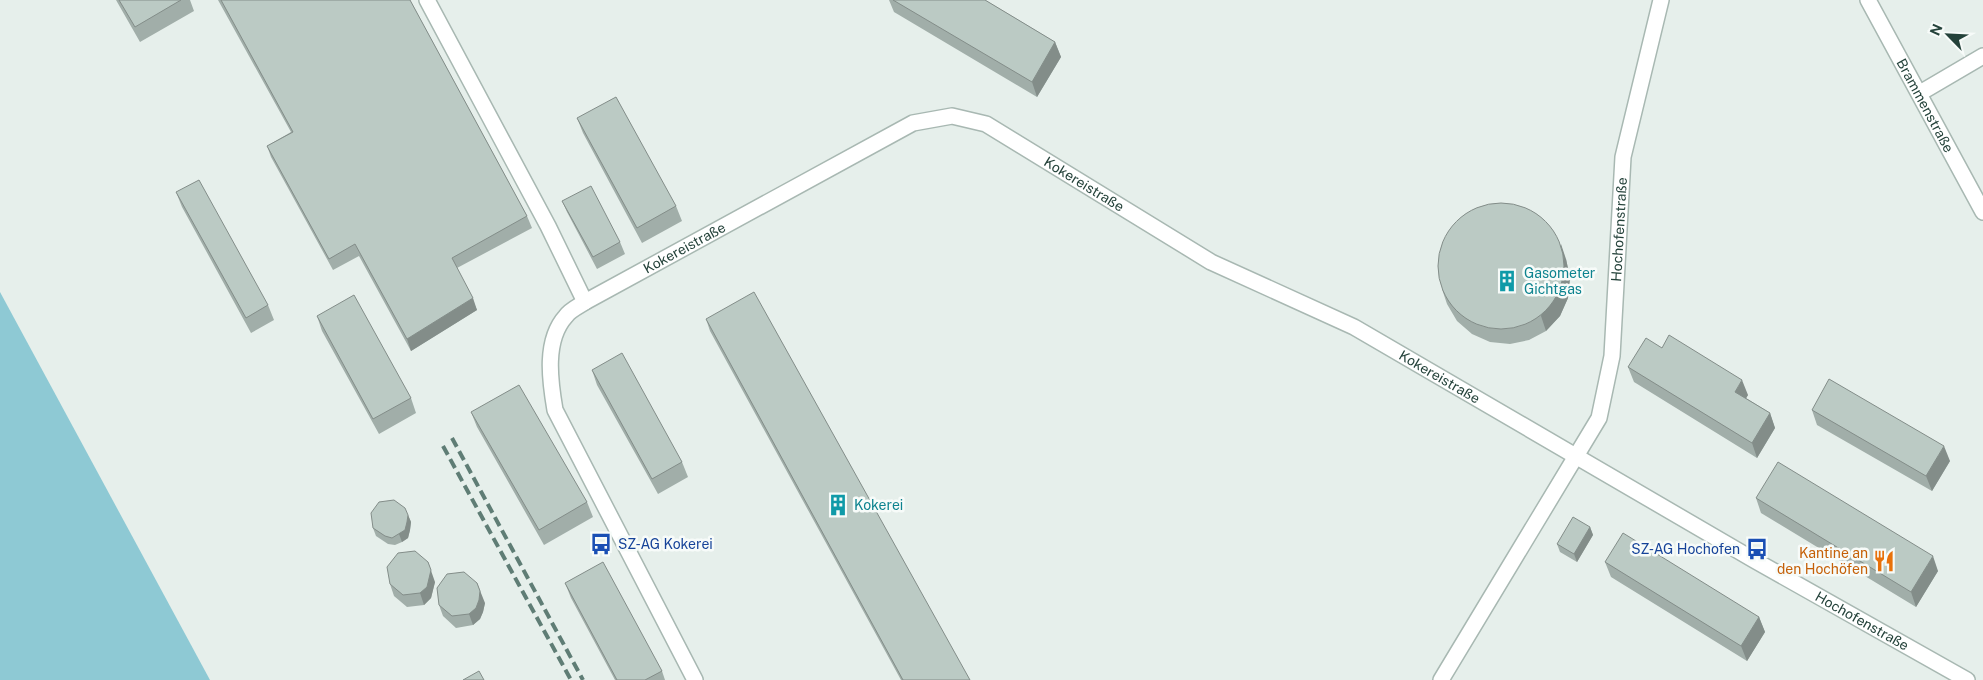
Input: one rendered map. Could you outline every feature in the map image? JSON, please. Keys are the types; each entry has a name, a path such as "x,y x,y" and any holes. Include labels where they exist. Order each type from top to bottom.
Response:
{"lane":[{"path":"427,0 548,226 585,302"},
{"name":"Hochofenstraße","path":"1441,680 1599,418 1612,356 1623,157 1661,0"},
{"name":"Brammenstraße","path":"1868,0 1983,212"},
{"path":"1920,93 1983,56"},
{"name":"Kokereistraße","path":"695,680 555,410 550,378 556,334 566,315 585,302 913,123 952,116 986,124 1211,262 1354,327 1577,455"},
{"name":"Hochofenstraße","path":"1577,455 1754,560 1967,680"}],"water":[{"path":"0,292 210,680 0,680"}],"building":[{"path":"119,0 181,0 135,27"},
{"path":"221,0 410,0 527,216 452,258 473,298 407,339 355,244 329,259 267,146 293,132"},
{"path":"893,0 985,0 1055,42 1032,82"},
{"path":"616,97 676,206 637,228 577,118"},
{"path":"199,180 268,305 246,318 176,192"},
{"path":"591,186 620,242 593,257 562,201"},
{"name":"Gasometer Gichtgas","path":"1501,203 1525,208 1546,221 1559,242 1564,266 1559,290 1546,311 1525,324 1501,329 1477,324 1456,311 1443,290 1438,266 1443,242 1456,221 1477,208"},
{"name":"Kokerei","path":"754,292 970,680 903,680 706,319"},
{"path":"354,295 411,398 373,419 317,316"},
{"path":"1669,335 1742,380 1735,392 1770,413 1752,443 1628,367 1646,338 1662,348"},
{"path":"622,353 682,462 652,479 592,370"},
{"path":"1829,379 1944,446 1926,476 1812,410"},
{"path":"519,385 587,502 539,530 471,412"},
{"path":"1778,462 1933,556 1911,592 1756,498"},
{"path":"394,500 405,508 408,515 405,530 392,538 373,528 371,513 379,502"},
{"path":"1573,517 1590,527 1574,554 1557,544"},
{"path":"1623,533 1759,617 1741,646 1605,562"},
{"path":"415,551 428,562 431,570 427,587 420,593 403,595 390,584 387,567 398,553"},
{"path":"603,562 662,671 645,680 617,680 565,583"},
{"path":"464,572 477,583 480,591 479,600 476,608 469,614 452,616 439,605 437,588 447,574"},
{"path":"479,671 484,680 463,680"}],"railway":[{"path":"452,438 583,680"},
{"path":"443,446 571,680"}],"place":[{"name":"Gasometer Gichtgas","path":"1507,281"},
{"name":"Kokerei","path":"838,505"},
{"name":"SZ-AG Kokerei","path":"601,544"},
{"name":"SZ-AG Hochofen","path":"1757,549"},
{"name":"Kantine an den Hochöfen","path":"1884,561"}]}
